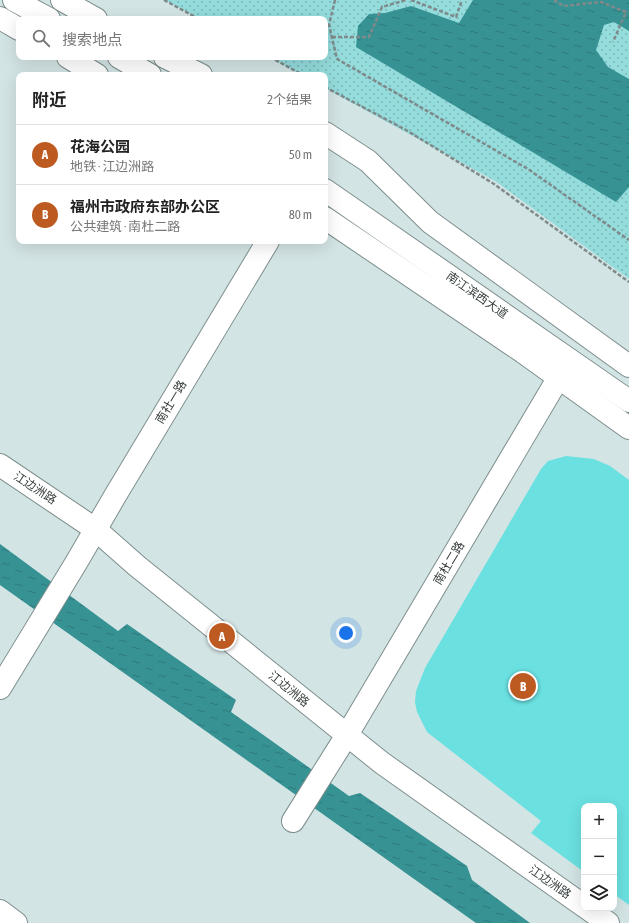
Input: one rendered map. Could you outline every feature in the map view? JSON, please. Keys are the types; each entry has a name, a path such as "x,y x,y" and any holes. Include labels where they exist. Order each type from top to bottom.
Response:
{"street":[{"path":"14,0 43,16"},
{"path":"62,0 91,16"},
{"path":"0,18 16,27"},
{"path":"73,60 92,72"},
{"path":"124,60 145,72"},
{"path":"171,60 195,72"},
{"path":"328,135 368,161 430,222 629,366"},
{"name":"南江滨西大道","path":"328,192 564,369 629,428"},
{"name":"南江滨西大道","path":"328,220 564,369 629,401"},
{"name":"南社一路","path":"0,688 76,564 95,529 266,244"},
{"name":"南杜二路","path":"292,821 347,735 564,369"},
{"name":"江边洲路","path":"0,465 95,529 137,566 382,763 581,904"},
{"path":"0,911 16,923"},
{"path":"591,911 608,923"}],"path":[{"path":"164,0 193,16"},
{"path":"335,0 329,25 337,59 528,169 629,240"},
{"path":"332,37 369,37 382,7 406,0"},
{"path":"411,0 456,17 462,0"},
{"path":"554,0 563,6 601,2 626,12 613,42"},
{"path":"276,60 298,72"},
{"path":"328,89 406,130 494,184 629,282"}],"shaded area":[{"path":"165,0 629,0 629,279 495,181 328,90 328,72 296,72 274,60 328,60 328,16 194,16"}],"water":[{"path":"473,0 629,0 629,31 614,22 604,25 596,50 608,67 629,79 629,187 616,202 356,47 358,26 369,14 385,13 411,6 459,23"},
{"path":"0,544 118,631 127,624 236,700 231,712 349,796 360,793 467,866 472,880 530,923 476,923 0,585"}],"building":[{"path":"566,456 594,459 610,466 629,480 629,905 617,896 617,803 581,803 581,870 531,833 541,821 427,732 417,712 415,702 416,691 425,668 541,469 548,461"}],"place":[{"name":"花海公园","path":"222,636"},
{"name":"福州市政府东部办公区","path":"523,686"}]}
